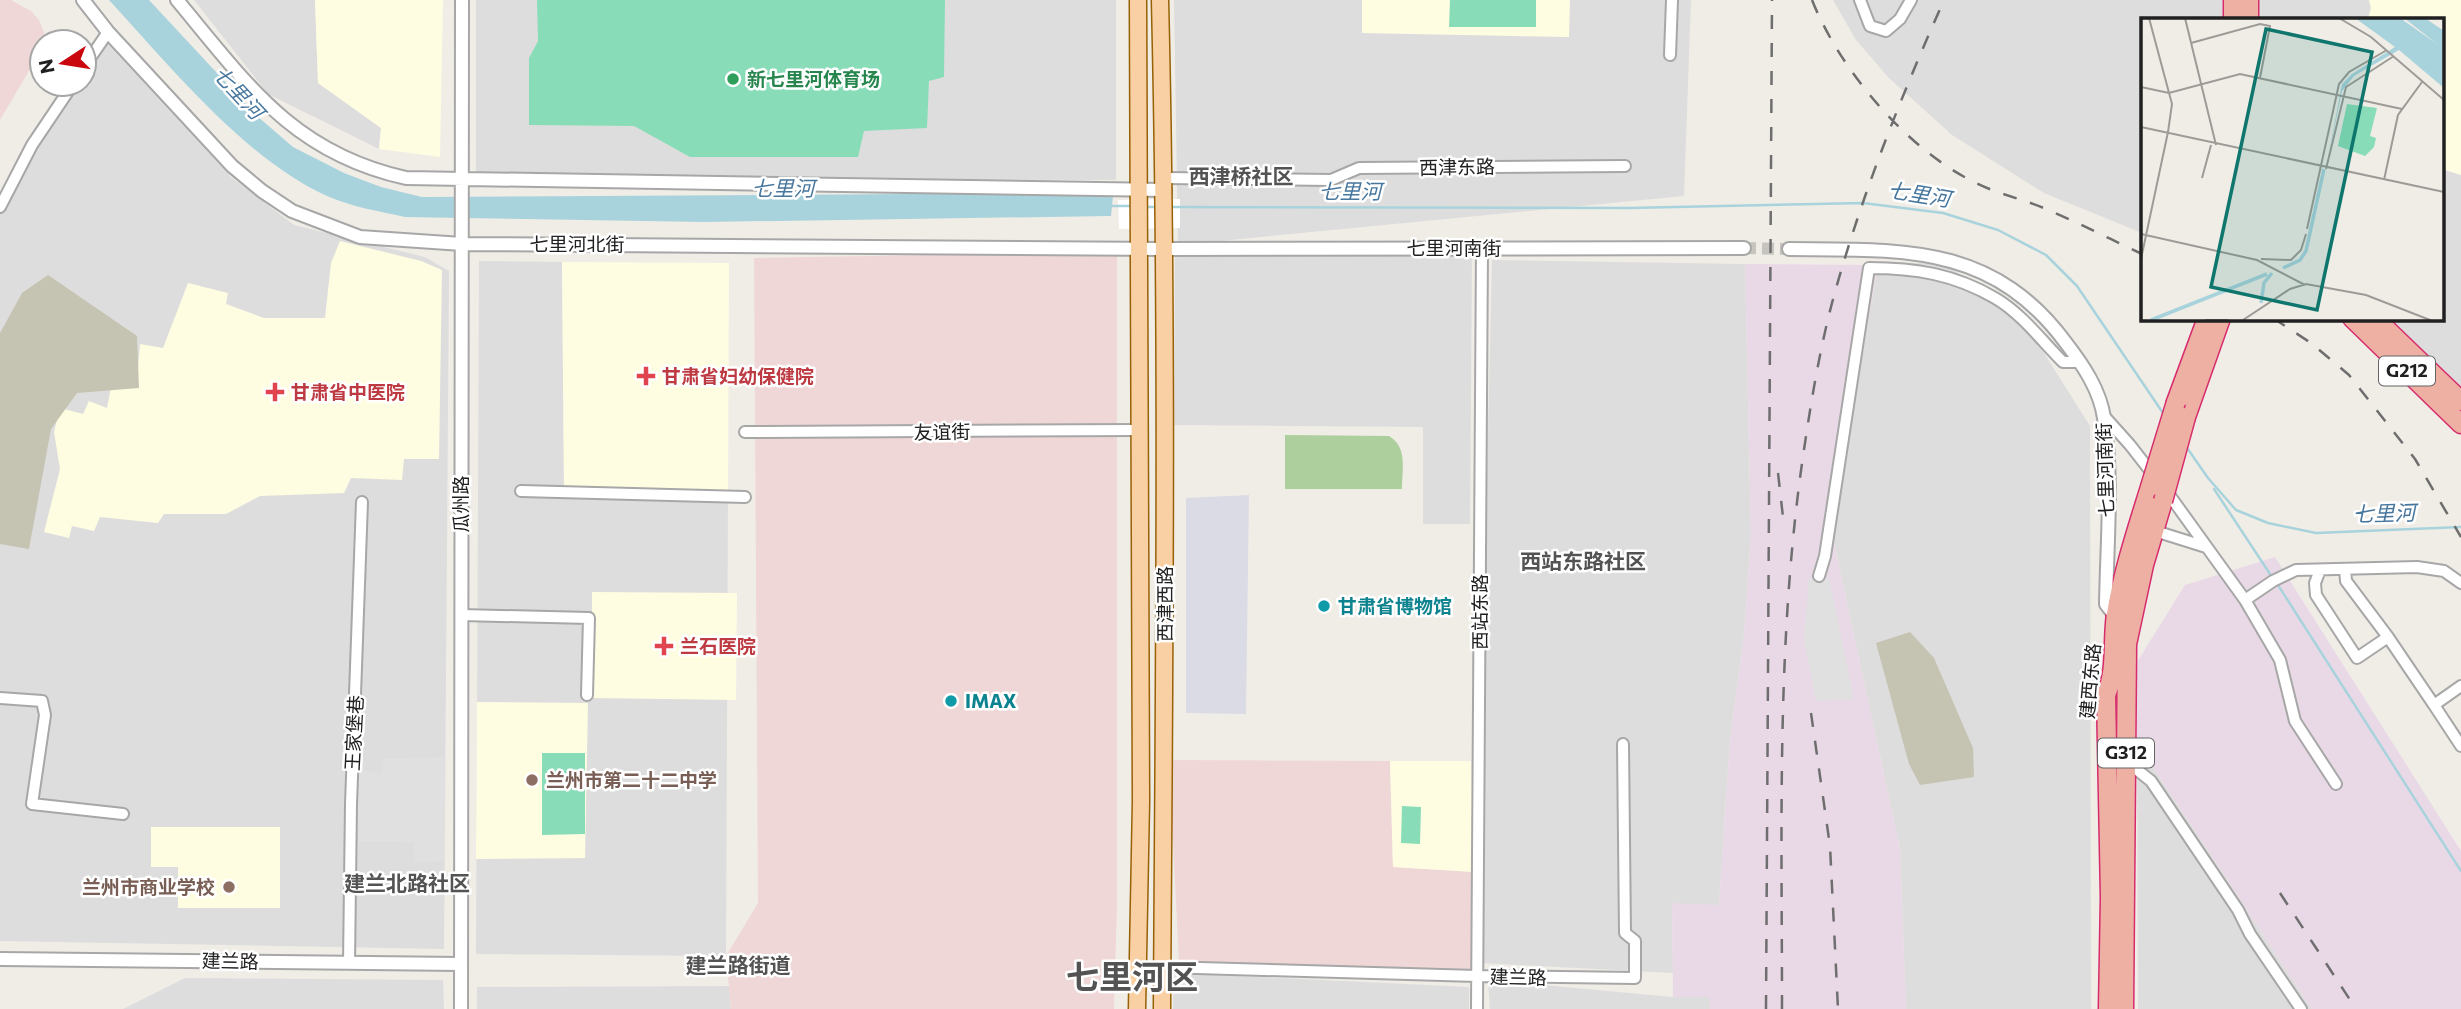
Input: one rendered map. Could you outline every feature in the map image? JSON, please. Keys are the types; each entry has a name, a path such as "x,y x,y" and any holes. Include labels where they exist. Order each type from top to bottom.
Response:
{"highway":[{"path":"2232,0 2233,18"},
{"path":"2249,0 2249,18"},
{"name":"建西东路","path":"2108,1009 2110,897 2106,695 2112,681 2116,617 2124,572 2176,402 2206,320"},
{"name":"建西东路","path":"2124,1009 2127,644 2144,565 2186,417 2220,320"},
{"name":"G212","path":"2354,320 2461,424"},
{"name":"G212","path":"2377,320 2461,401"}],"main road":[{"path":"1138,0 1140,194"},
{"path":"1160,0 1165,189"},
{"name":"西津西路","path":"1163,1009 1165,189"},
{"name":"西津西路","path":"1137,1009 1141,801 1140,194"},
{"path":"1139,435 1166,441"}],"street":[{"name":"七里河北街","path":"83,0 108,32 232,166 292,211 360,237 462,244 1165,249"},
{"path":"177,0 258,97 283,119 318,144 373,171 407,178 1140,194 1165,189"},
{"name":"瓜州路","path":"461,1009 462,0"},
{"path":"1670,55 1672,0"},
{"path":"1860,0 1870,26 1885,31 1900,19 1911,0"},
{"path":"98,47 108,32"},
{"path":"1,205 32,145 64,98"},
{"name":"西津东路","path":"1165,189 1331,180 1359,168 1625,166"},
{"name":"西站东路","path":"1477,1009 1482,247"},
{"name":"七里河南街","path":"1165,249 1744,248"},
{"name":"七里河南街","path":"1790,249 1897,251 1966,264 2003,283 2032,304 2058,332 2093,384 2104,416 2108,482 2106,604 2116,617"},
{"path":"1818,576 1825,556 1869,268 1935,272 1959,281 1997,299 2063,362 2080,362"},
{"path":"2104,416 2130,444 2206,547 2248,598 2280,660 2295,721 2336,784"},
{"name":"友谊街","path":"745,432 1139,435"},
{"path":"521,491 745,497"},
{"name":"王家堡巷","path":"349,963 351,804 362,502"},
{"path":"2155,531 2206,547"},
{"path":"2248,598 2296,570 2417,567 2444,571 2461,583"},
{"path":"2345,569 2346,581 2388,637 2461,746"},
{"path":"2320,570 2315,583 2316,595 2357,658 2388,637"},
{"path":"461,615 589,618 587,695"},
{"path":"2434,705 2461,686"},
{"path":"0,698 43,701 45,715 32,804 123,814"},
{"name":"建兰路","path":"1163,967 1635,978 1635,941 1625,933 1623,744"},
{"path":"2126,761 2151,781 2301,1009"},
{"name":"建兰路","path":"0,959 460,964"}],"shaded area":[{"path":"0,0 11,0 31,11 42,28 28,28 28,73 0,120"},
{"path":"194,0 315,0 318,83 381,128 379,149 268,94"},
{"path":"315,0 443,0 440,157 379,149 381,128 318,83"},
{"path":"476,0 1116,0 1116,180 476,179"},
{"path":"1174,0 1691,0 1684,196 1178,245"},
{"path":"1362,0 1570,0 1569,37 1362,33"},
{"path":"1833,0 2222,0 2223,18 2141,18 2141,233 2044,193 1952,135 1889,78 1856,40"},
{"path":"2250,0 2369,0 2371,8 2368,18 2251,18"},
{"path":"2369,0 2461,0 2461,175 2444,170 2444,18 2368,18 2371,8"},
{"path":"105,41 231,177 294,225 425,257 449,271 444,949 0,941 0,196 65,98 98,98 98,51"},
{"path":"2444,170 2461,175 2461,390 2382,320 2444,320"},
{"name":"甘肃省中医院","path":"340,241 421,261 442,270 439,459 404,459 402,480 351,478 344,493 260,496 226,514 164,514 158,523 100,517 94,531 72,526 69,538 44,532 60,469 54,432 60,408 83,414 89,401 107,408 112,382 137,382 140,344 163,348 188,283 228,293 226,304 264,318 325,318 331,263"},
{"path":"1117,252 1117,905 1114,1009 731,1009 726,956 758,903 754,258"},
{"path":"1175,254 1472,256 1470,524 1423,524 1423,427 1174,425"},
{"path":"1492,260 1745,264 1751,537 1744,635 1730,740 1719,905 1672,904 1673,973 1480,963 1478,870"},
{"path":"479,261 562,262 564,488 728,491 726,956 476,954"},
{"name":"甘肃省妇幼保健院","path":"562,262 729,263 728,491 564,489"},
{"path":"1942,262 2020,315 2090,426 2091,1009 1906,1009 1900,849 1832,533 1878,265"},
{"path":"1745,264 1878,265 1832,533 1900,849 1906,1009 1710,1009 1709,997 1673,997 1672,903 1719,905 1730,740 1744,635 1751,537"},
{"path":"48,275 137,336 139,388 77,393 51,429 29,549 0,544 0,333 22,293"},
{"path":"1249,495 1246,714 1186,713 1186,498"},
{"path":"2275,557 2461,851 2461,1009 2312,1009 2137,743 2137,662 2185,585"},
{"path":"1809,578 1829,578 1854,699 1816,701 1804,640"},
{"name":"兰石医院","path":"592,592 737,593 736,700 592,698"},
{"path":"1910,632 1934,658 1973,748 1974,777 1920,785 1909,764 1876,643"},
{"name":"兰州市第二十二中学","path":"477,702 588,703 585,858 476,859"},
{"path":"2137,743 2312,1009 2138,1009"},
{"path":"445,757 444,861 414,862 413,842 358,841 358,771 382,772 384,759"},
{"path":"1169,760 1390,761 1393,867 1474,872 1477,976 1179,962"},
{"path":"1390,761 1471,761 1474,872 1393,867"},
{"name":"兰州市商业学校","path":"151,827 280,827 280,908 178,908 178,867 151,867"},
{"path":"1174,973 1469,987 1469,1009 1173,1009"},
{"path":"185,978 443,980 444,1009 123,1009"},
{"path":"1488,980 1673,997 1710,997 1710,1009 1490,1009"},
{"path":"729,986 731,1009 477,1009 477,987"}],"green space":[{"name":"新七里河体育场","path":"537,0 945,0 944,77 929,81 927,128 864,131 858,157 690,157 634,126 529,125 529,58 538,41"},
{"path":"1450,0 1536,0 1536,27 1449,27"},
{"path":"1285,435 1389,436 1399,446 1401,453 1402,489 1285,489"},
{"path":"542,753 585,753 585,834 542,835"},
{"path":"1402,806 1421,807 1420,844 1401,843"}],"water":[{"path":"109,0 149,0 257,116 293,147 344,173 381,187 422,197 1074,193 1113,196 1111,216 704,222 405,217 375,211 327,196 297,180 267,159 210,109"}],"pier":[{"path":"1180,199 1180,228 1119,229 1118,200"}],"waterway":[{"name":"七里河","path":"1168,207 1629,208 1863,203 1943,213 1998,230 2046,255 2077,286 2165,416"},
{"name":"七里河","path":"1112,206 1133,206"},
{"name":"七里河","path":"1143,207 1158,207"},
{"name":"七里河","path":"2185,445 2208,478 2236,510 2268,523 2316,533 2461,527"},
{"path":"2214,489 2272,577"},
{"path":"2276,582 2461,871"}],"tunnel":[{"path":"1744,248 1789,249"}],"railway":[{"path":"1766,1009 1772,0"},
{"path":"1812,0 1824,27 1858,80 1901,129 1925,150 1950,169 1976,183 2046,209 2141,254"},
{"path":"1782,1009 1785,655 1796,514 1810,408 1828,320 1855,226 1897,112 1944,0"},
{"path":"2276,320 2311,343 2349,375 2415,459 2461,537"},
{"path":"1778,473 1784,526"},
{"path":"1811,713 1830,846 1838,1009"},
{"path":"2280,893 2356,1009"}],"place":[{"name":"新七里河体育场","path":"733,79"},
{"name":"甘肃省妇幼保健院","path":"646,376"},
{"name":"甘肃省中医院","path":"275,392"},
{"name":"甘肃省博物馆","path":"1324,606"},
{"name":"兰石医院","path":"664,646"},
{"name":"IMAX","path":"951,701"},
{"name":"兰州市第二十二中学","path":"532,780"},
{"name":"兰州市商业学校","path":"229,887"}],"district":[{"name":"西津桥社区","path":"1241,177"},
{"name":"西站东路社区","path":"1583,562"},
{"name":"建兰北路社区","path":"407,884"},
{"name":"建兰路街道","path":"738,966"},
{"name":"七里河区","path":"1132,977"}]}
